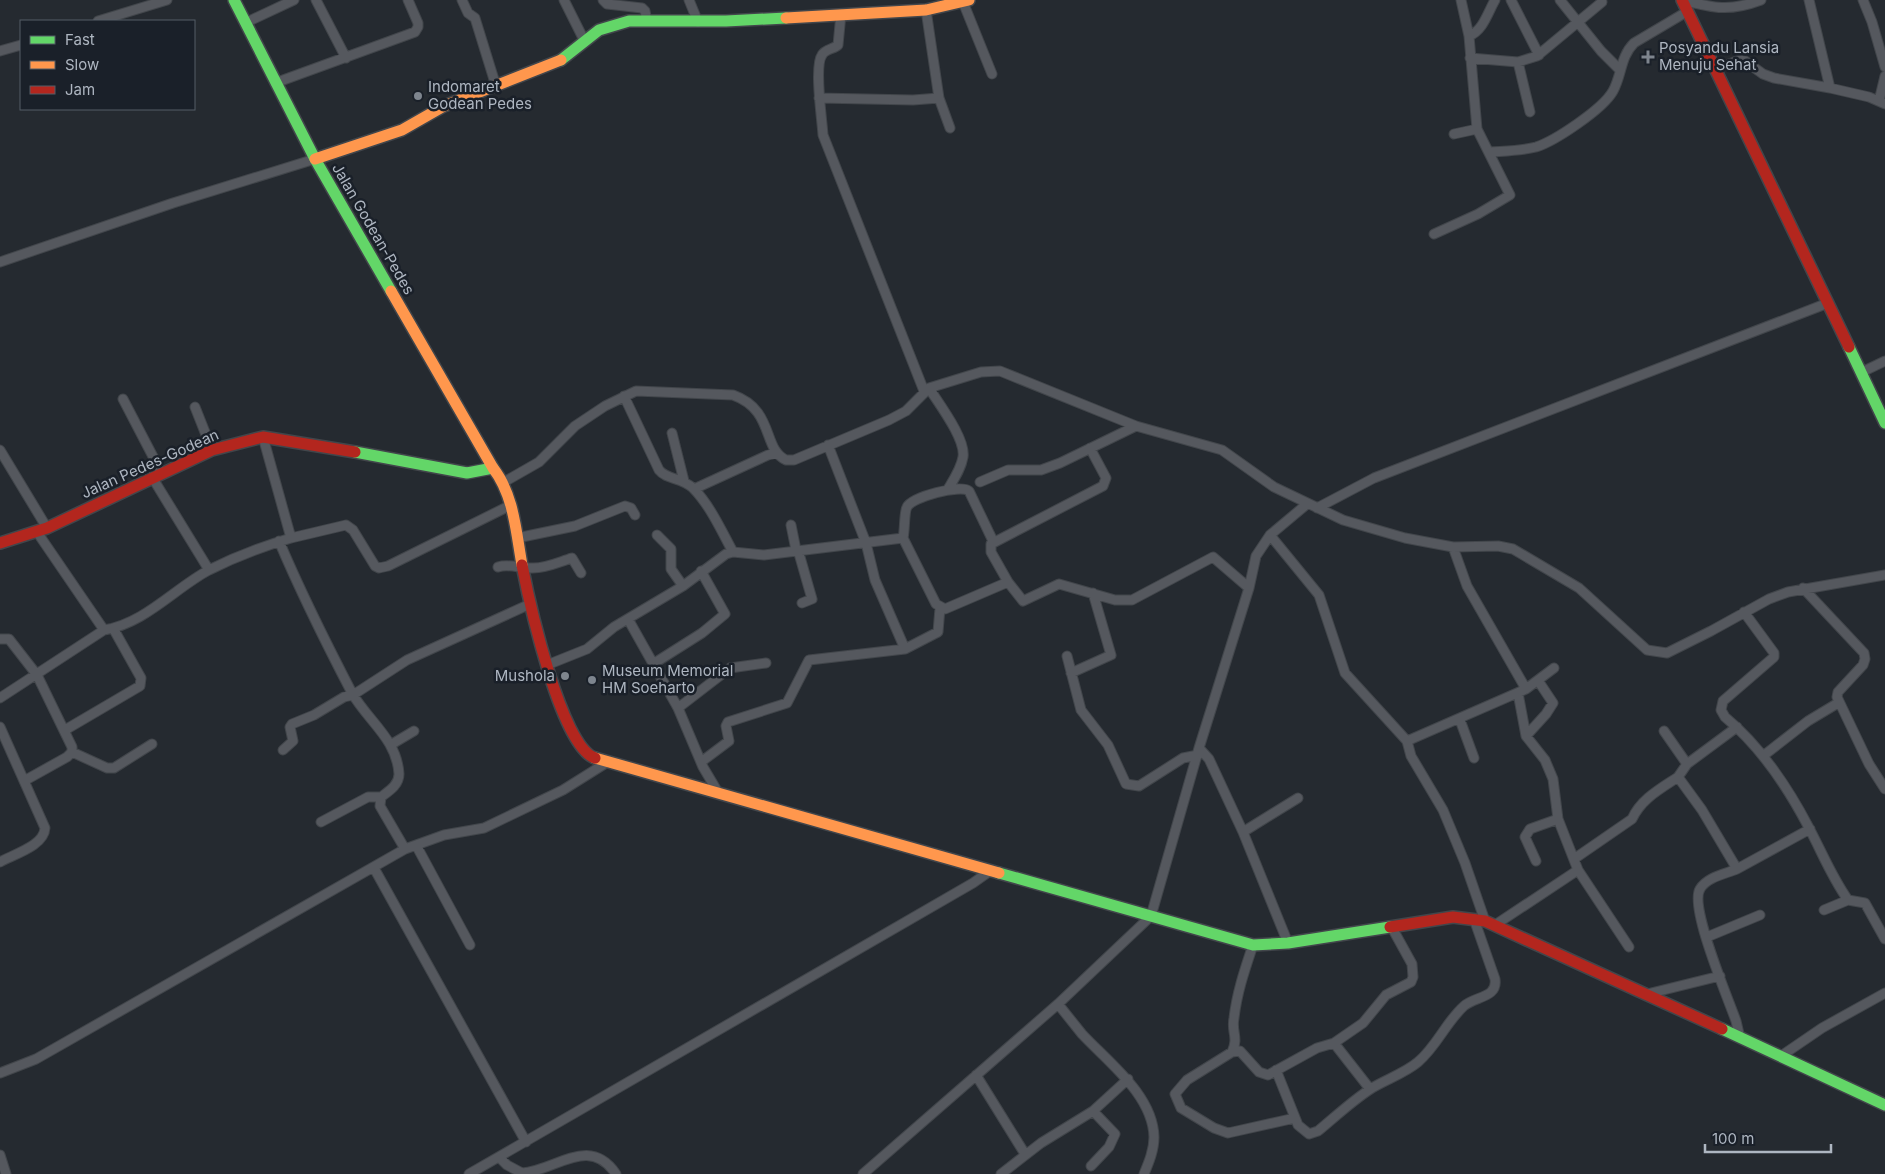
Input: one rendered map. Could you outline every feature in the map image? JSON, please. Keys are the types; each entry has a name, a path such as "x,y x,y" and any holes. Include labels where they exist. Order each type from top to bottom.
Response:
{"street":[{"path":"101,20 167,0"},
{"path":"0,262 173,202 315,159 234,0"},
{"path":"245,23 294,0"},
{"path":"316,0 346,58"},
{"path":"275,83 417,30 418,23 408,0"},
{"path":"462,0 468,13 475,18 496,86"},
{"path":"564,0 585,42"},
{"path":"603,0 607,4 642,8 646,11 647,21"},
{"path":"688,0 698,22"},
{"path":"1434,234 1478,214 1510,195 1490,152 1476,129 1469,36 1461,0"},
{"path":"1469,36 1477,32 1495,0"},
{"path":"1511,0 1539,55"},
{"path":"1560,0 1619,69"},
{"path":"1490,152 1536,147 1556,137 1600,107 1610,96 1624,55 1634,43 1684,4 1719,9 1744,7 1760,0"},
{"path":"1809,0 1830,88"},
{"path":"1863,0 1872,22 1885,67"},
{"path":"966,1 992,74"},
{"name":"Jalan Godean-Pedes","path":"504,482 493,468 315,159 402,130 444,106 560,61 599,30 629,21 698,22 926,10 966,1"},
{"path":"1470,58 1518,62 1528,60 1539,55 1602,2"},
{"path":"1684,4 1885,423"},
{"path":"926,10 939,98 950,128"},
{"path":"841,14 838,44 824,52 819,60 819,98 823,134 927,389 953,428 963,451 960,466 948,489"},
{"path":"0,51 20,45"},
{"path":"1716,69 1739,60 1745,60 1763,74 1774,78 1842,89 1882,102 1885,76"},
{"path":"1518,62 1530,112"},
{"path":"819,98 912,100 939,98"},
{"path":"1454,134 1476,129"},
{"path":"1318,508 1374,478 1828,303"},
{"path":"1862,372 1885,361"},
{"path":"1885,576 1802,588 1769,598 1687,644 1667,653 1647,650 1579,588 1525,554 1498,546 1453,547 1405,538 1343,520 1274,487 1222,450 1136,426 1000,371 981,372 927,389 906,411 794,460 786,460 778,453 758,410 747,400 733,395 636,391 624,396 575,426 539,462 504,482 511,505 521,568 562,714 573,736 591,757 1254,945 1288,943 1444,918 1484,922 1782,1056 1885,1105"},
{"path":"624,396 659,470 666,477 678,478 694,489 733,552"},
{"path":"125,403 156,475 209,570"},
{"path":"195,407 212,450"},
{"path":"980,482 1008,470 1041,470 1136,426"},
{"path":"672,433 684,481"},
{"path":"263,437 291,538"},
{"name":"Jalan Pedes-Godean","path":"0,543 42,530 212,450 263,437 355,451 468,473 493,468"},
{"path":"828,445 866,543 875,580 905,649"},
{"path":"1090,448 1106,478 1103,486 993,541 990,546 991,552 1008,582 1023,601 1059,584 1115,600 1132,600 1213,557 1249,588"},
{"path":"0,450 42,530 141,678 140,686 65,730"},
{"path":"694,489 768,455 778,453"},
{"path":"701,762 729,741 726,726 728,722 787,703 809,660 905,649 938,632 940,608 903,538 906,510 910,504 948,489 962,488 969,491 993,541"},
{"path":"867,1173 1058,1004 1151,916 1198,751 1249,588 1256,556 1270,535 1307,504"},
{"path":"0,698 37,675 63,655 109,629 144,614 209,570 279,541 346,526 353,530 379,568 388,566 511,505"},
{"path":"517,538 574,526 625,506 631,508 635,514"},
{"path":"791,525 812,600 802,603"},
{"path":"657,535 671,549 672,569 683,586"},
{"path":"1270,535 1319,595 1345,673 1407,741 1411,756 1443,810 1465,863 1484,922 1496,979 1494,990 1488,995 1466,1005 1429,1052 1417,1064 1370,1089 1313,1134 1304,1131 1295,1118 1276,1070"},
{"path":"547,665 587,649 614,628 683,586 717,559 733,552 764,555 903,538"},
{"path":"279,541 304,600 353,695 392,744 399,777 398,782 381,797 368,797 321,822"},
{"path":"1453,547 1467,586 1522,691 1526,736 1544,760 1553,779 1558,819 1578,870 1629,947"},
{"path":"498,567 507,564 521,568 549,566 572,558 581,573"},
{"path":"654,664 702,633 725,614 701,571"},
{"path":"940,608 945,609 968,601 1008,582"},
{"path":"1802,588 1864,652 1865,660 1863,665 1838,692 1838,703 1885,790"},
{"path":"1071,673 1110,655 1093,594"},
{"path":"283,750 293,742 290,727 292,724 314,715 344,697 353,695 407,660 530,604"},
{"path":"1744,612 1774,653 1774,657 1723,701 1721,710 1725,717 1763,756 1810,828 1832,878 1848,900"},
{"path":"628,619 678,708 701,762 719,794"},
{"path":"0,639 8,639 37,675 65,730 72,747 72,752"},
{"path":"1067,656 1081,710 1108,744 1126,784 1139,786 1198,751"},
{"path":"678,708 730,668 766,663"},
{"path":"1407,741 1460,720 1522,691 1539,682 1554,668"},
{"path":"1526,736 1546,714 1553,703 1539,682"},
{"path":"1763,756 1808,721 1838,703"},
{"path":"1460,720 1474,758"},
{"path":"0,726 43,821 45,834 38,842 0,862"},
{"path":"1574,859 1632,819 1637,808 1646,798 1678,777 1688,764 1736,727"},
{"path":"392,744 414,731"},
{"path":"1664,731 1688,764"},
{"path":"72,752 107,768 114,768 152,744"},
{"path":"1198,751 1209,759 1243,832 1288,943"},
{"path":"24,782 72,752"},
{"path":"0,1073 36,1059 406,849 444,835 484,828 536,805 564,790 606,762"},
{"path":"1678,777 1702,810 1736,869"},
{"path":"381,797 380,806 406,849"},
{"path":"1243,832 1298,798"},
{"path":"1536,861 1525,837 1527,833 1558,819"},
{"path":"1740,1038 1699,919 1697,901 1699,890 1706,881 1736,869 1810,828"},
{"path":"416,845 470,945"},
{"path":"374,868 526,1142"},
{"path":"1484,922 1578,870"},
{"path":"469,1174 798,982 973,883 990,871"},
{"path":"1824,910 1848,900 1864,903 1881,923 1885,939"},
{"path":"1706,937 1760,915"},
{"path":"1295,1118 1228,1133 1214,1128 1181,1108 1175,1098 1176,1090 1188,1080 1232,1052 1240,1051 1262,1075 1268,1075 1317,1048 1334,1043 1363,1023 1386,995 1411,982 1414,977 1414,971 1408,955 1391,926"},
{"path":"1232,1052 1237,1042 1233,1021 1238,990 1254,945"},
{"path":"1646,995 1720,976"},
{"path":"1782,1056 1822,1028 1885,993"},
{"path":"1058,1004 1082,1034 1128,1079 1142,1102 1154,1136 1150,1159 1144,1174"},
{"path":"1334,1043 1370,1089"},
{"path":"976,1075 1026,1154"},
{"path":"1001,1174 1026,1154 1093,1111 1128,1079"},
{"path":"1092,1166 1109,1147 1115,1134 1093,1111"},
{"path":"0,1155 6,1174"},
{"path":"499,1157 507,1165 522,1173 584,1155 602,1160 610,1165 616,1174"}],"traffic: fast":[{"path":"234,0 315,159 391,291"},
{"path":"561,60 599,30 629,21 726,21 786,18"},
{"path":"1849,347 1885,423"},
{"path":"355,452 467,473 493,468"},
{"path":"999,873 1253,945 1288,943 1390,927"},
{"path":"1722,1029 1885,1105"}],"traffic: slow":[{"path":"786,18 926,10 969,0"},
{"path":"315,159 402,130 444,106 561,60"},
{"path":"391,291 506,490 516,527 522,565"},
{"path":"595,758 999,873"}],"traffic: jam":[{"path":"1682,0 1849,347"},
{"path":"0,543 47,528 212,450 263,437 355,452"},
{"path":"522,565 539,639 559,702 570,728 582,748 595,758"},
{"path":"1390,927 1453,917 1485,921 1722,1029"}],"place":[{"name":"Posyandu Lansia Menuju Sehat","path":"1648,57"},
{"name":"Indomaret Godean Pedes","path":"418,96"},
{"name":"Mushola","path":"565,676"},
{"name":"Museum Memorial HM Soeharto","path":"592,680"}]}
